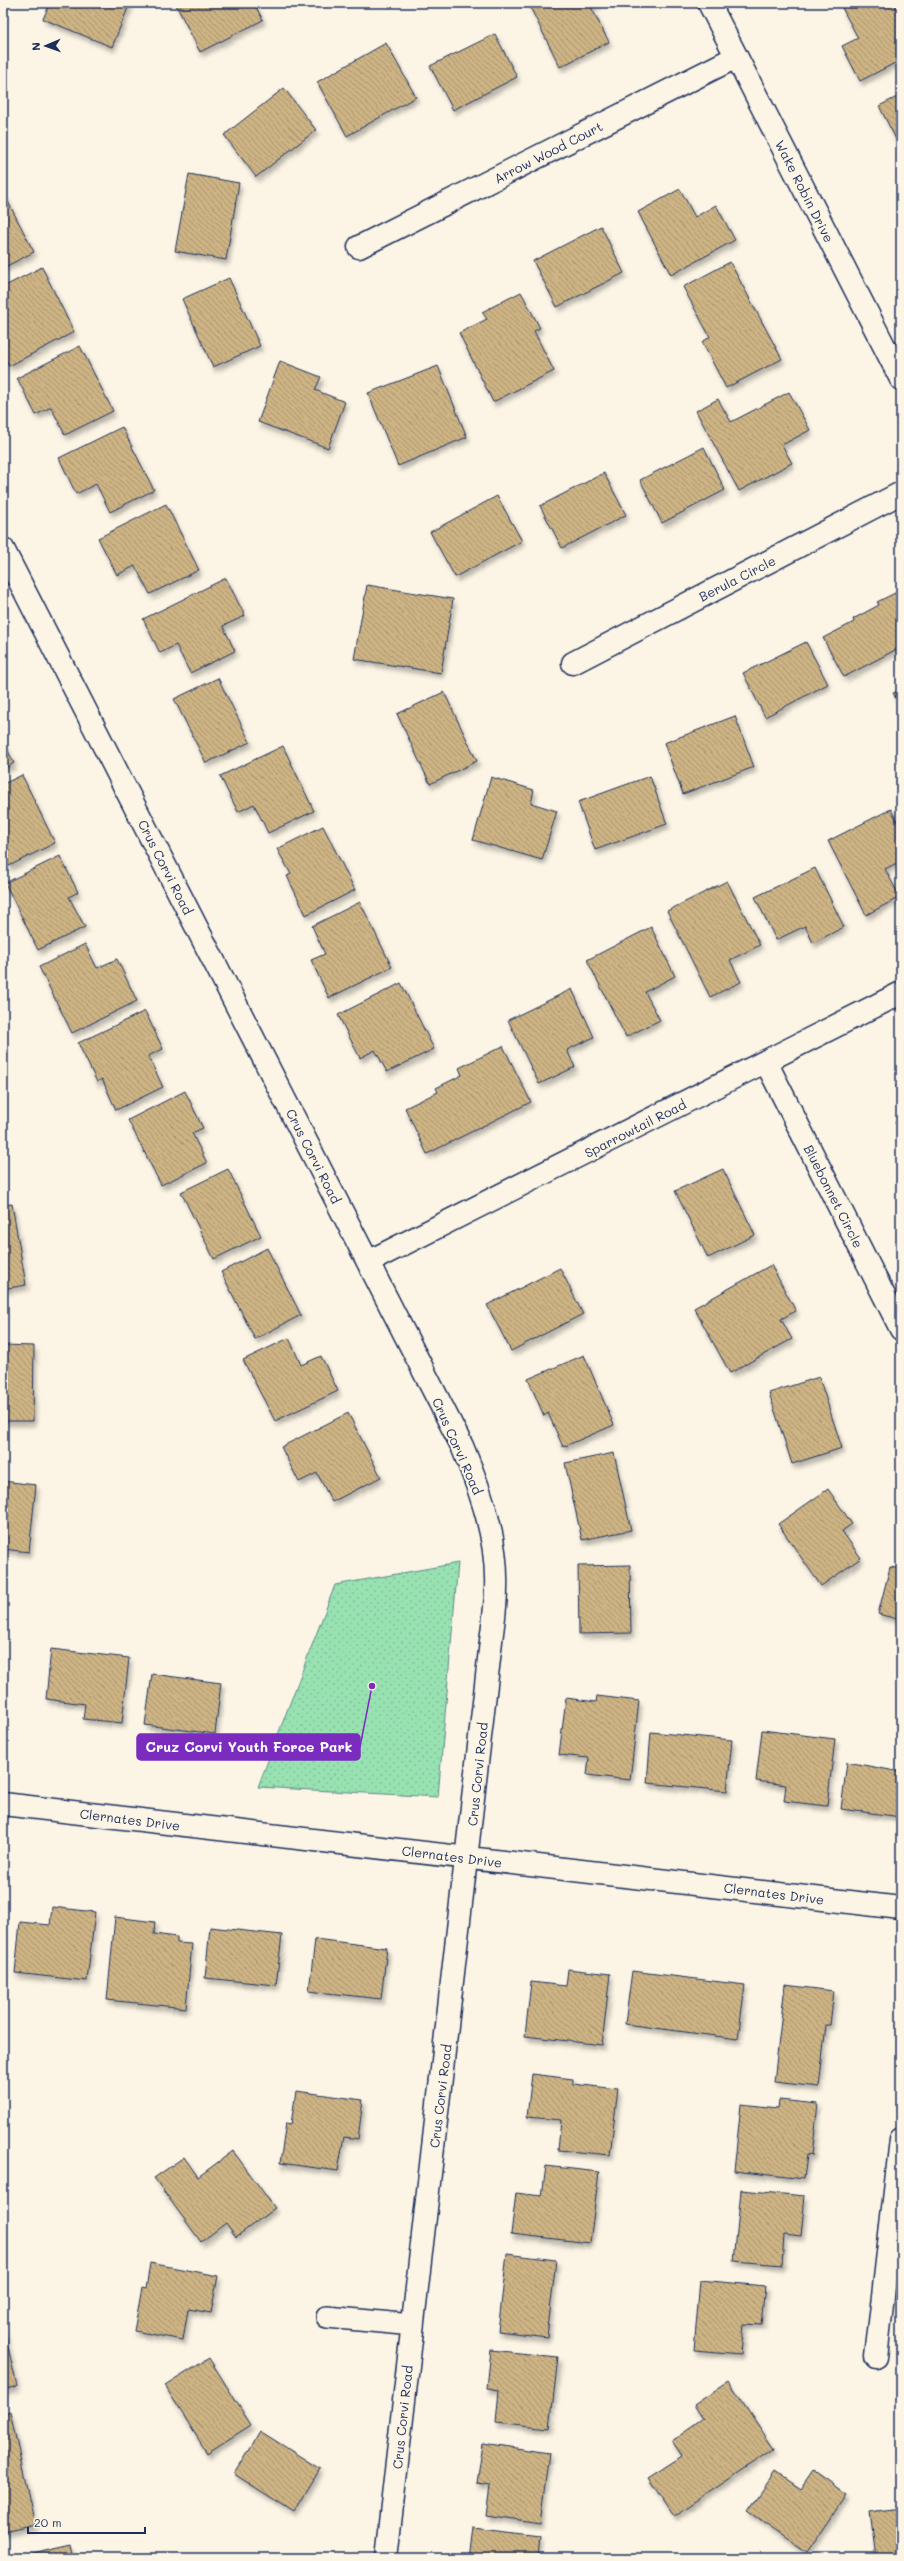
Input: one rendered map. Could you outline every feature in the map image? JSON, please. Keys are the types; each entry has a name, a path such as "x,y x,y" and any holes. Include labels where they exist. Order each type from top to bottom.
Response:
{"street":[{"name":"Wake Robin Drive","path":"709,3 901,379"},
{"name":"Arrow Wood Court","path":"359,247 736,57"},
{"name":"Berula Circle","path":"573,663 901,494"},
{"name":"Crus Corvi Road","path":"3,549 462,1446 481,1492 493,1539 496,1588 468,1858 386,2558"},
{"name":"Sparrowtail Road","path":"368,1262 901,993"},
{"name":"Bluebonnet Circle","path":"766,1062 901,1329"},
{"name":"Clernates Drive","path":"3,1804 901,1908"},
{"path":"876,2358 901,2139"}],"lane":[{"path":"327,2317 413,2325"}],"green space":[{"path":"458,1563 438,1797 258,1787 335,1585"}],"building":[{"path":"50,3 130,3 112,47 43,19"},
{"path":"175,3 254,3 263,20 200,52"},
{"path":"528,3 600,3 591,7 609,42 560,67"},
{"path":"851,3 894,3 901,17 901,60 860,81 842,46 858,38 842,8"},
{"path":"495,34 517,77 453,110 430,66"},
{"path":"386,43 416,97 347,136 317,82"},
{"path":"284,88 316,130 256,177 224,135"},
{"path":"901,95 901,149 879,106"},
{"path":"189,174 239,183 226,260 175,251"},
{"path":"680,189 695,217 716,205 735,240 671,275 638,212"},
{"path":"3,192 34,252 3,268"},
{"path":"601,226 624,273 557,307 533,261"},
{"path":"730,262 782,359 726,388 702,342 710,337 683,287"},
{"path":"42,267 74,332 9,366 3,355 3,287"},
{"path":"229,278 260,346 213,367 182,299"},
{"path":"521,292 540,328 534,331 554,371 493,402 459,333 487,319 482,312"},
{"path":"80,346 113,411 65,435 51,407 36,415 17,378"},
{"path":"280,361 321,377 315,390 345,402 328,448 258,422"},
{"path":"438,366 467,437 398,466 368,393"},
{"path":"789,392 810,430 782,445 792,463 739,491 696,411 718,399 731,422"},
{"path":"122,427 154,490 110,512 96,484 76,494 59,458"},
{"path":"704,447 725,490 662,523 640,480"},
{"path":"604,473 626,515 562,548 540,506"},
{"path":"497,496 522,541 455,577 430,532"},
{"path":"166,504 199,570 150,594 135,566 117,575 98,538"},
{"path":"226,578 245,616 223,626 235,651 190,673 176,645 160,653 143,619"},
{"path":"367,585 453,599 441,673 354,659"},
{"path":"901,590 901,647 844,677 823,638 854,622 853,619 879,605 877,602"},
{"path":"806,642 828,684 765,717 743,673"},
{"path":"218,678 250,742 206,763 174,699"},
{"path":"901,690 901,709 893,693"},
{"path":"444,692 477,761 430,784 397,714"},
{"path":"735,716 754,767 683,794 664,743"},
{"path":"3,741 14,763 3,769"},
{"path":"283,746 314,811 268,833 254,804 238,812 220,776"},
{"path":"22,775 55,843 9,866 3,854 3,784"},
{"path":"650,776 667,824 595,850 578,802"},
{"path":"491,777 534,790 531,803 557,811 542,860 473,840"},
{"path":"891,809 901,829 901,861 885,869 900,897 866,915 828,841"},
{"path":"323,826 355,890 306,915 287,876 291,874 277,849"},
{"path":"60,856 78,892 69,897 85,927 38,950 5,883"},
{"path":"815,868 844,927 813,943 805,926 776,940 755,897"},
{"path":"727,881 760,945 730,960 741,982 710,997 667,911"},
{"path":"360,902 392,967 329,998 311,960 325,954 312,926"},
{"path":"651,927 675,976 645,992 660,1020 626,1037 587,960"},
{"path":"85,944 97,968 117,959 137,1001 72,1033 39,967"},
{"path":"401,983 434,1049 387,1072 375,1050 360,1058 338,1015"},
{"path":"572,989 594,1037 567,1050 575,1067 539,1084 508,1020"},
{"path":"145,1011 163,1049 148,1056 163,1087 116,1110 102,1079 97,1082 78,1043"},
{"path":"503,1046 531,1102 427,1154 405,1108 438,1092 436,1088 462,1075 459,1068"},
{"path":"901,1084 901,1097 896,1086"},
{"path":"185,1091 203,1128 192,1133 207,1163 161,1185 128,1120"},
{"path":"901,1119 901,1135 895,1122"},
{"path":"228,1169 261,1236 214,1259 181,1192"},
{"path":"723,1169 755,1235 708,1258 675,1191"},
{"path":"12,1204 26,1285 3,1289 3,1205"},
{"path":"267,1248 301,1315 255,1339 221,1272"},
{"path":"771,1265 796,1311 781,1319 792,1339 730,1373 694,1308"},
{"path":"560,1268 583,1314 511,1351 487,1305"},
{"path":"289,1338 301,1365 321,1356 338,1391 275,1421 243,1360"},
{"path":"3,1345 34,1346 33,1421 3,1421"},
{"path":"584,1355 614,1425 563,1447 548,1413 544,1416 528,1379"},
{"path":"819,1377 842,1448 792,1464 769,1393"},
{"path":"348,1413 381,1477 332,1502 317,1473 299,1482 281,1447"},
{"path":"614,1453 631,1530 582,1540 565,1463"},
{"path":"3,1481 36,1485 29,1552 3,1549"},
{"path":"828,1489 852,1524 842,1531 861,1558 821,1586 778,1524"},
{"path":"630,1565 631,1633 579,1634 578,1566"},
{"path":"890,1567 901,1569 901,1620 878,1614"},
{"path":"51,1649 129,1658 122,1723 83,1719 85,1704 46,1699"},
{"path":"152,1674 221,1683 215,1734 145,1725"},
{"path":"597,1696 639,1701 630,1780 587,1775 589,1758 559,1755 566,1698 596,1702"},
{"path":"762,1730 835,1739 827,1806 784,1801 786,1785 756,1781"},
{"path":"651,1732 732,1740 727,1791 647,1783"},
{"path":"847,1762 901,1772 901,1817 841,1809"},
{"path":"52,1907 95,1912 87,1981 15,1973 20,1922 50,1925"},
{"path":"115,1917 155,1922 154,1934 177,1937 177,1943 192,1944 186,2008 107,2000"},
{"path":"210,1927 282,1935 276,1985 205,1978"},
{"path":"315,1939 387,1948 381,1999 309,1991"},
{"path":"568,1969 610,1974 602,2045 525,2036 531,1982 566,1986"},
{"path":"632,1971 745,1985 738,2039 625,2024"},
{"path":"785,1985 834,1991 830,2025 826,2025 819,2087 774,2082"},
{"path":"532,2074 573,2079 573,2084 618,2089 610,2155 558,2150 561,2120 527,2117"},
{"path":"296,2091 363,2100 358,2139 344,2137 338,2171 280,2163 286,2123 291,2124"},
{"path":"779,2100 818,2104 812,2156 807,2155 804,2179 734,2171 741,2104 778,2108"},
{"path":"233,2151 275,2208 236,2237 226,2223 201,2242 154,2178 184,2157 198,2177"},
{"path":"546,2166 599,2172 590,2243 511,2234 516,2193 542,2196"},
{"path":"741,2190 805,2196 801,2236 784,2234 782,2265 734,2261"},
{"path":"507,2254 556,2260 547,2337 498,2331"},
{"path":"150,2263 218,2276 211,2313 188,2309 183,2340 134,2331 142,2288 146,2289"},
{"path":"700,2280 765,2286 761,2325 744,2324 741,2354 694,2350"},
{"path":"3,2325 17,2386 3,2390"},
{"path":"491,2350 558,2357 550,2428 496,2422 499,2390 487,2388"},
{"path":"209,2358 251,2425 207,2453 165,2386"},
{"path":"729,2381 774,2449 674,2516 648,2478 682,2456 672,2441 703,2419 694,2405"},
{"path":"10,2412 35,2525 3,2532 3,2414"},
{"path":"260,2431 320,2469 294,2512 234,2474"},
{"path":"483,2443 549,2453 540,2523 486,2515 490,2485 477,2483"},
{"path":"813,2470 847,2494 807,2552 748,2511 775,2472 800,2489"},
{"path":"901,2508 901,2558 876,2558 870,2512"},
{"path":"472,2529 540,2537 538,2558 468,2558"},
{"path":"71,2545 74,2558 14,2558"}],"place":[{"name":"Cruz Corvi Youth Force Park","path":"372,1686"}]}
